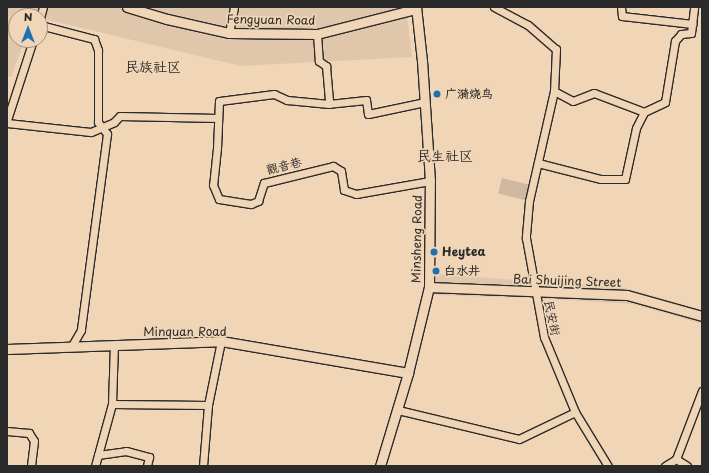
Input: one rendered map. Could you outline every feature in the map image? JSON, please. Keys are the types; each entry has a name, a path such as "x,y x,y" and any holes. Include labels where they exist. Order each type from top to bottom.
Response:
{"street":[{"name":"Fengyuan Road","path":"127,7 167,19 229,33 317,34 416,8"},
{"path":"229,33 234,7"},
{"name":"民安街","path":"494,7 528,26 556,49 554,91 529,201 526,238 544,337 575,412 608,466"},
{"path":"621,7 622,16 693,24"},
{"path":"538,163 601,179 625,179 636,128 644,112 664,102 675,41 681,34 692,33 694,7"},
{"name":"Minsheng Road","path":"380,466 398,410 429,287 430,181 425,102 416,8"},
{"path":"48,27 94,39 98,50 98,122 107,134 81,330 71,347"},
{"path":"317,34 319,61 326,66 329,104"},
{"path":"30,48 7,122 92,132 114,122 120,116 218,118 219,101 274,94 287,100 329,104 366,100 368,114 425,102"},
{"path":"554,91 573,101 594,93 644,112"},
{"name":"觀音巷","path":"218,118 213,184 219,199 251,204 258,201 264,183 333,166 341,171 344,190 356,194 430,181"},
{"name":"Bai Shuijing Street","path":"429,287 627,295 702,316"},
{"path":"203,466 208,405 221,341"},
{"name":"Minquan Road","path":"7,349 221,341 408,373"},
{"path":"95,466 112,404 114,345"},
{"path":"666,466 676,459 702,391"},
{"path":"112,404 208,405"},
{"path":"398,410 519,439 575,412"},
{"path":"7,431 29,433 34,441 31,466"},
{"path":"98,455 126,452 149,457 147,466"},
{"path":"676,459 687,466"}],"shaded area":[{"path":"7,7 406,7 412,57 241,66 48,20 48,8 8,8 8,48 22,48 11,77 7,76"},
{"path":"502,178 533,186 529,201 498,194"},
{"path":"434,274 626,288 702,310 702,324 633,304 530,298 434,295"}],"place":[{"name":"广漪烧鸟","path":"437,94"},
{"name":"Heytea","path":"434,252"},
{"name":"白水井","path":"436,271"}],"district":[{"name":"民族社区","path":"153,67"},
{"name":"民生社区","path":"445,156"}]}
